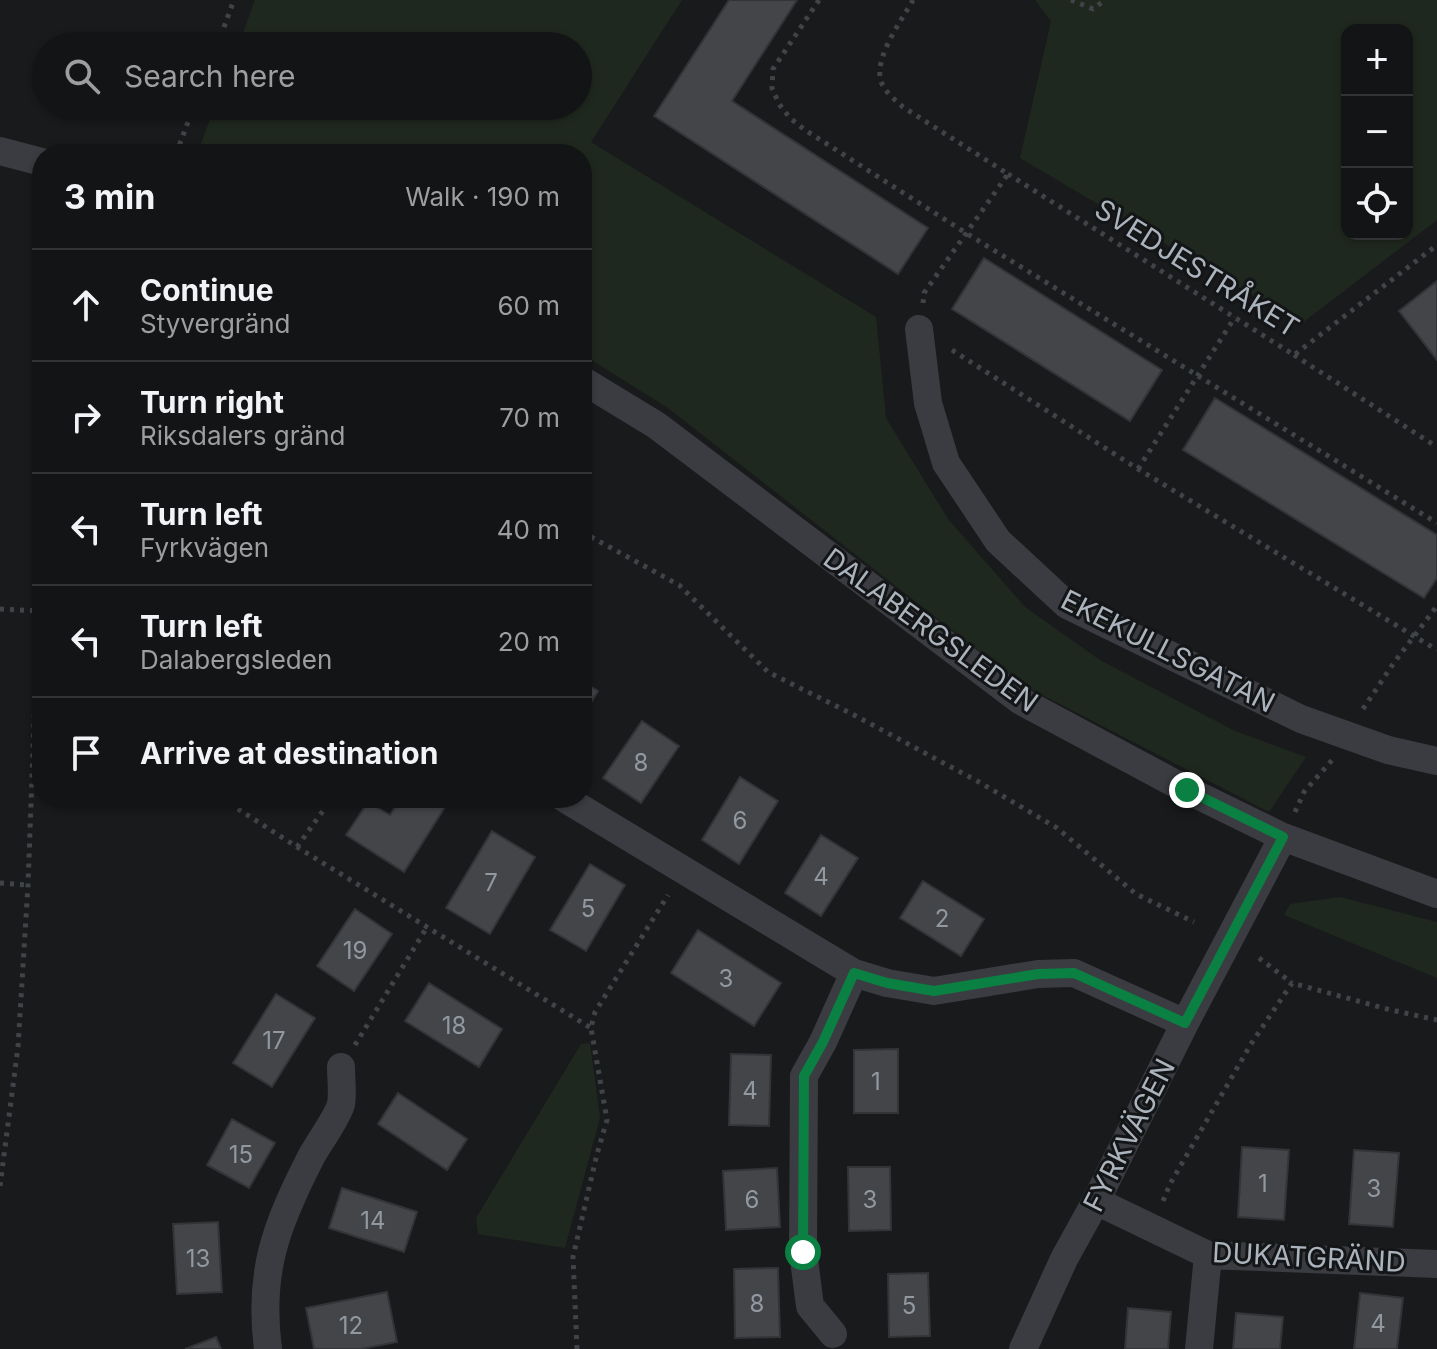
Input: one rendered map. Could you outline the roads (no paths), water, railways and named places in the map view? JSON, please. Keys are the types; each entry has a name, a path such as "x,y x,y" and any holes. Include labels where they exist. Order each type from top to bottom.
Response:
{"street":[{"path":"0,151 32,159"},
{"name":"EKEKULLSGATAN","path":"919,329 928,403 946,463 998,541 1067,605 1301,719 1388,750 1437,761"},
{"name":"DALABERGSLEDEN","path":"592,386 656,425 1021,701 1187,790 1283,837 1437,894"},
{"path":"581,808 854,973 887,983 934,991 1038,974 1074,973 1185,1023"},
{"name":"FYRKVÄGEN","path":"1023,1349 1064,1259 1283,837"},
{"path":"833,1334 810,1306 803,1252 804,1076 854,973"},
{"path":"268,1349 264,1303 268,1265 280,1224 311,1157 341,1106 341,1067"},
{"name":"DUKATGRÄND","path":"1096,1201 1208,1255 1437,1264"},
{"path":"1199,1349 1208,1255"}]}
